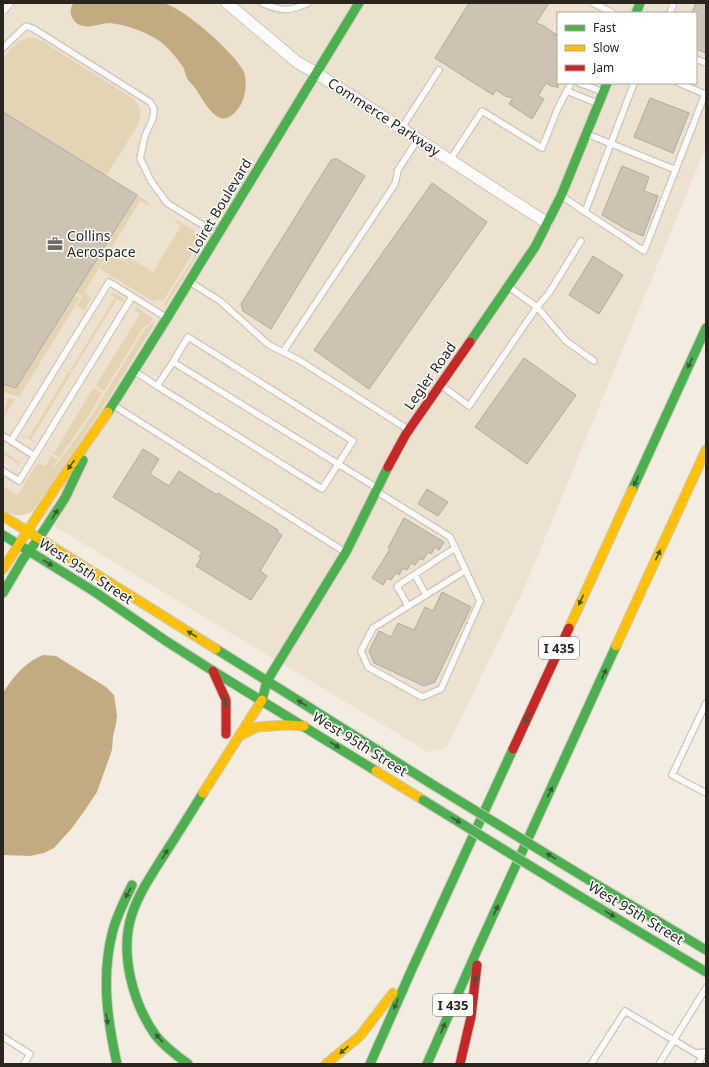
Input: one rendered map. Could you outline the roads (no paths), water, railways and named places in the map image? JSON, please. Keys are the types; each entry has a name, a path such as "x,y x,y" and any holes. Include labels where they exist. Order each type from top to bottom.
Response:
{"main road":[{"name":"Loiret Boulevard","path":"3,569 66,472 102,421 190,282 359,3"},
{"name":"Legler Road","path":"267,681 346,552 395,453 409,430 535,248 561,196 607,84"},
{"name":"I 435","path":"370,1064 412,969 706,328"},
{"name":"Loiret Boulevard","path":"3,593 23,559 39,538 65,498 102,421"},
{"name":"I 435","path":"427,1064 706,450"},
{"name":"West 95th Street","path":"3,516 430,783 706,950"},
{"name":"West 95th Street","path":"3,535 95,592 166,641 213,671 706,972"},
{"path":"213,671 226,700 227,717 224,737 234,721"},
{"path":"246,703 251,694 267,681"},
{"path":"188,1064 163,1042 146,1020 138,1006 130,973 129,936 132,918 138,900 149,879 262,700 267,681"},
{"path":"241,735 257,727 286,725 304,726"},
{"path":"117,1064 106,1012 105,971 109,948 118,915 137,877"},
{"path":"460,1064 471,1017 480,946"},
{"path":"326,1064 360,1036 412,969"}],"street":[{"path":"3,8 7,3"},
{"name":"Commerce Parkway","path":"227,3 297,62 547,223"}],"lane":[{"path":"262,3 273,8 288,10 299,8 308,3"},
{"path":"593,3 599,10"},
{"path":"3,48 26,26 34,29 150,102 154,109 153,118 145,136 140,158 151,181 167,203 218,236"},
{"path":"401,129 439,70"},
{"path":"450,160 482,110 542,148 570,84"},
{"path":"582,84 603,92"},
{"path":"584,212 634,84"},
{"path":"561,196 644,251 705,94 680,84"},
{"path":"567,91 599,104"},
{"path":"587,134 676,170"},
{"path":"283,352 395,184 398,170 418,139"},
{"path":"440,385 469,406 537,307 549,293 581,241"},
{"path":"11,441 109,282 167,318"},
{"path":"190,282 220,302 269,345 299,360 409,430"},
{"path":"509,287 537,307 566,341 594,361"},
{"path":"3,471 19,482 132,297"},
{"path":"133,371 157,386 322,489 353,441 188,337 157,386"},
{"path":"173,362 338,464 450,537 466,570 480,601 441,689 422,698 368,667 361,651 373,628 466,570"},
{"path":"112,404 346,552"},
{"path":"3,436 35,456"},
{"path":"408,606 397,586 455,548"},
{"path":"415,574 426,595"},
{"path":"706,704 704,712 672,775 706,793"},
{"path":"659,1064 706,988"},
{"path":"591,1064 625,1011 702,1057 698,1064"},
{"path":"3,1037 30,1054 24,1064"},
{"path":"696,1054 706,1052"}],"place":[{"name":"Collins Aerospace","path":"55,244"}]}
